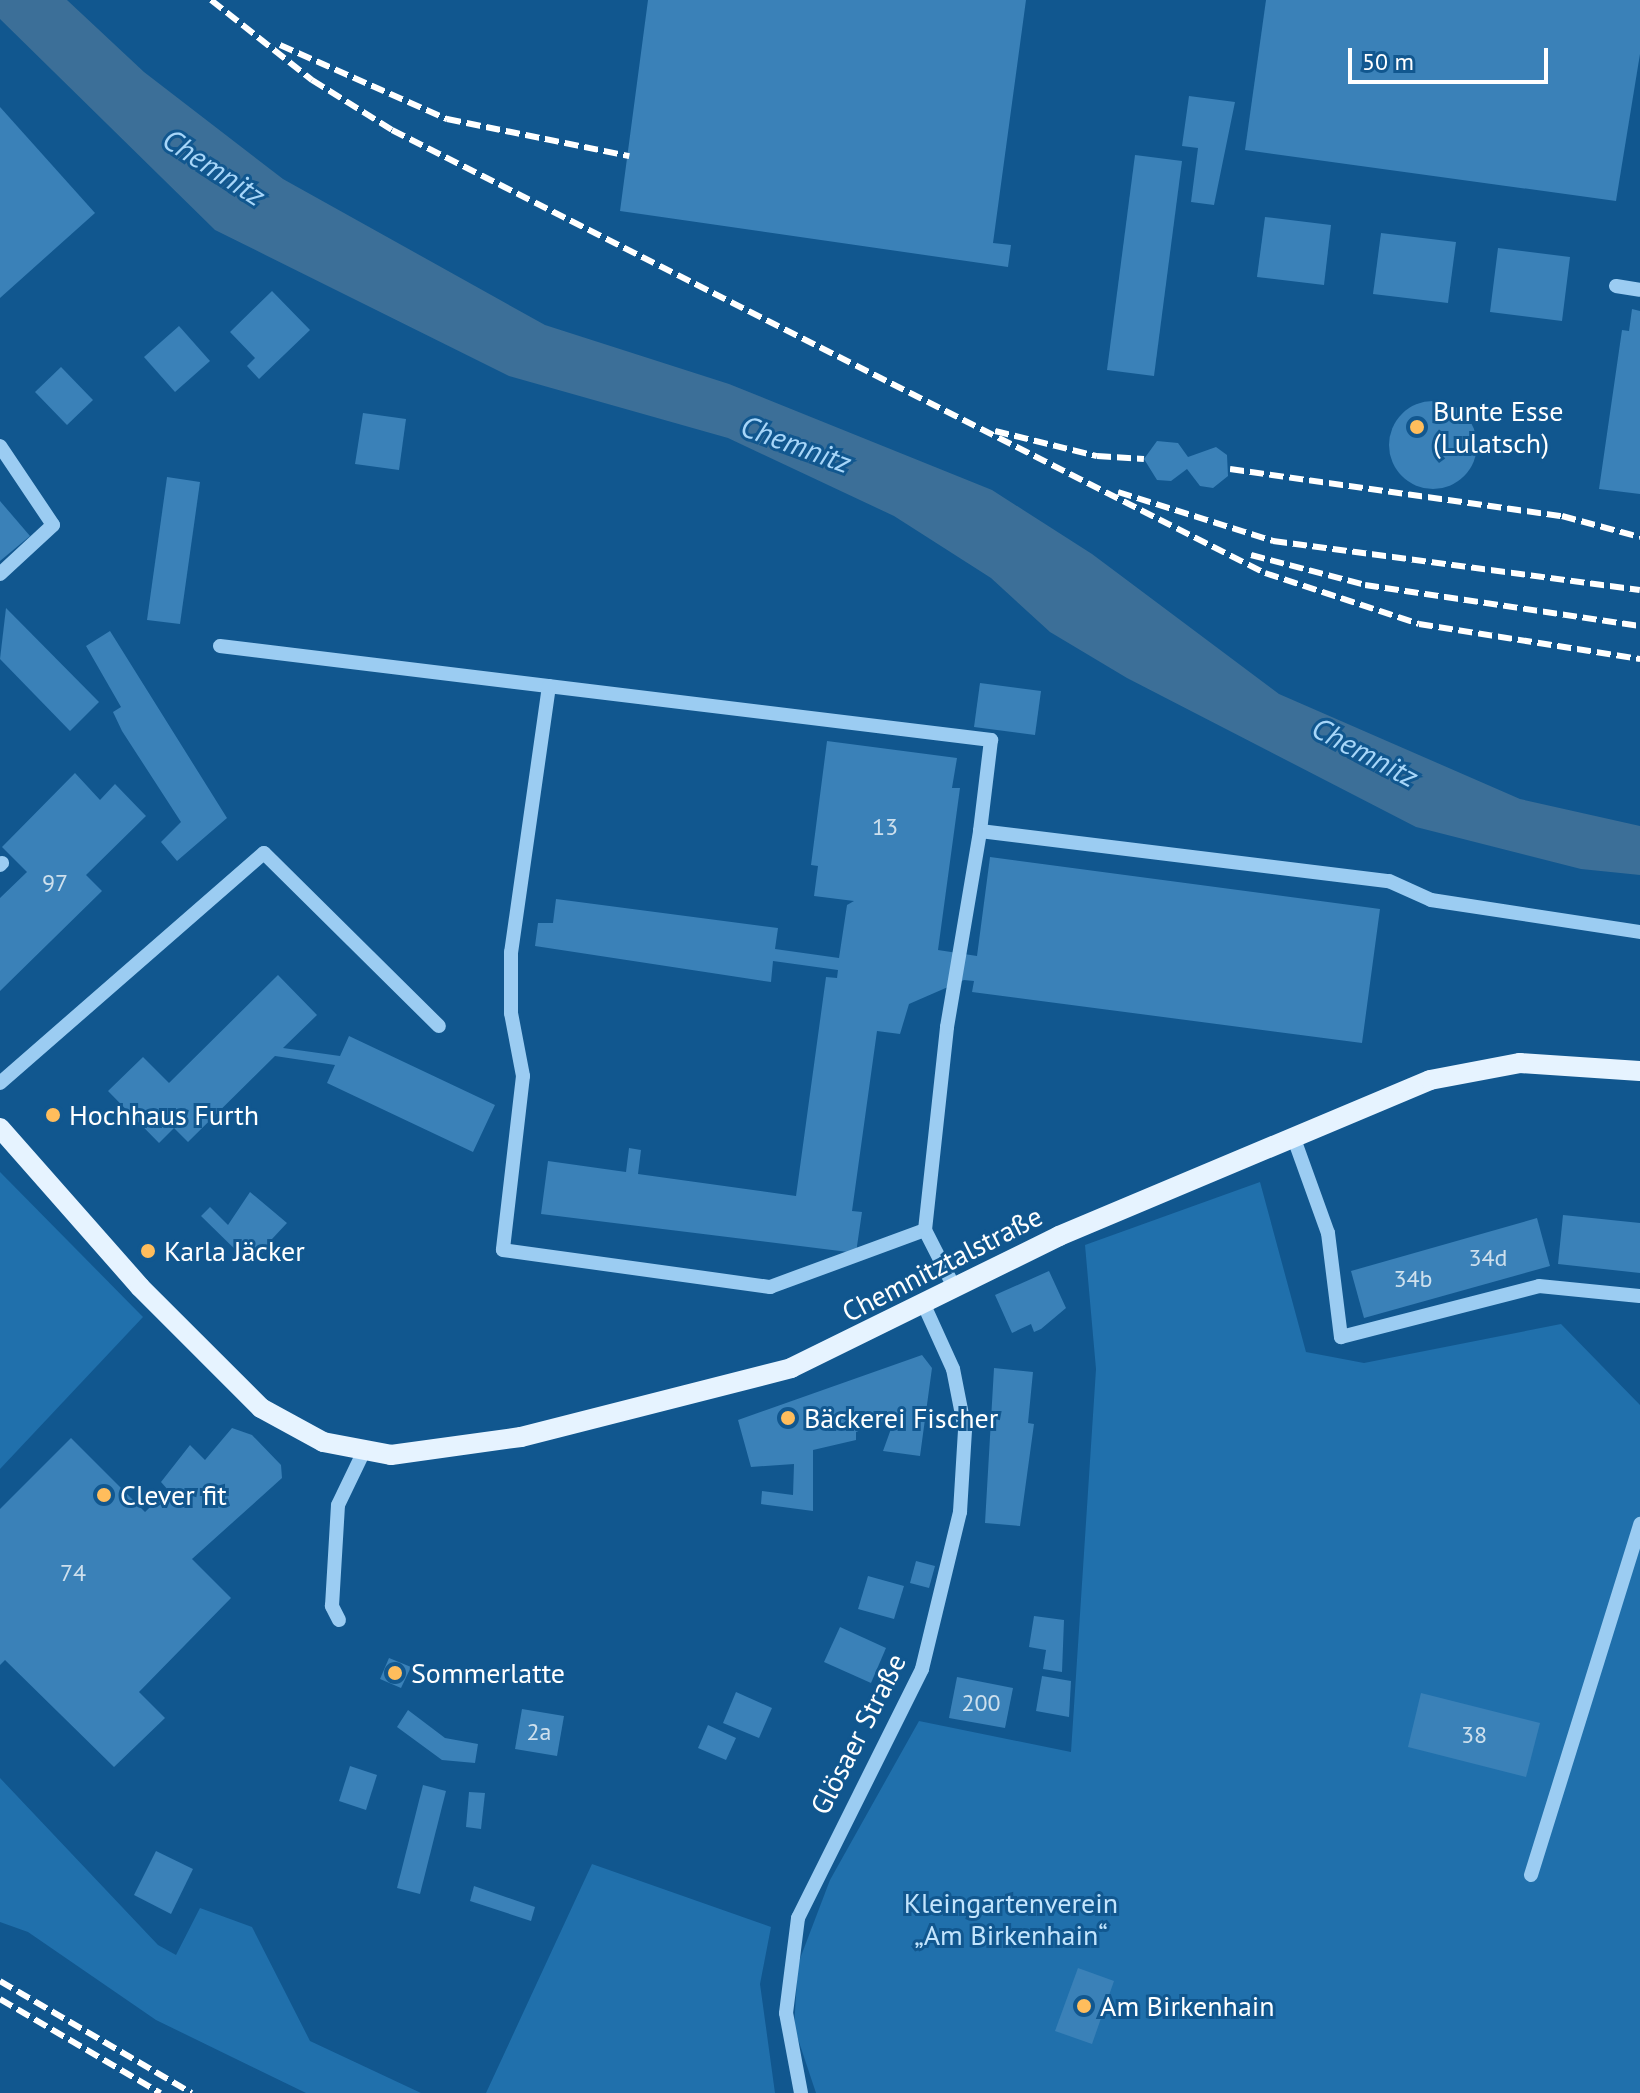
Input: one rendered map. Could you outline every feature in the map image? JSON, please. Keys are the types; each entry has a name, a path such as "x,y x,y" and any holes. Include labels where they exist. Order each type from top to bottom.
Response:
{"main road":[{"name":"Chemnitztalstraße","path":"0,1128 140,1287 261,1408 293,1430 363,1453 492,1442 759,1378 829,1353 954,1287 1293,1136 1463,1071 1520,1063 1640,1071"}],"street":[{"path":"1616,286 1640,290"},
{"path":"0,446 53,525 0,574"},
{"path":"220,646 991,740 980,831 947,1027 925,1230 954,1287"},
{"path":"549,686 511,952 522,1113 503,1250 770,1287 925,1230"},
{"path":"980,831 1389,881 1431,900 1640,932"},
{"path":"0,1083 264,853 439,1026"},
{"path":"1293,1136 1328,1233 1341,1337 1539,1286 1640,1296"},
{"name":"Glösaer Straße","path":"801,2093 786,2013 798,1918 922,1669 960,1512 965,1430 953,1369 923,1303"},
{"path":"339,1620 332,1606 338,1505 363,1453"},
{"path":"1531,1875 1640,1524"}],"green space":[{"path":"0,1172 143,1317 0,1469"},
{"name":"Kleingartenverein „Am Birkenhain“","path":"1260,1182 1306,1352 1364,1363 1561,1324 1640,1405 1640,2093 816,2093 794,2027 798,1964 830,1880 919,1721 1071,1752 1096,1369 1085,1245"},
{"path":"0,1778 158,1945 176,1955 200,1908 252,1927 310,2041 421,2093 306,2093 156,2020 28,1932 0,1922"},
{"path":"592,1864 771,1927 760,1984 775,2093 486,2093"}],"water":[{"name":"Chemnitz","path":"0,0 67,0 144,72 283,179 545,325 729,384 992,490 1092,554 1279,694 1520,799 1640,826 1640,875 1581,869 1416,827 1127,678 1050,632 991,578 894,516 728,438 509,376 215,230 0,19"}],"building":[{"path":"648,0 1026,0 993,243 1011,245 1008,267 620,211"},
{"path":"1266,0 1640,0 1640,54 1616,201 1245,150"},
{"path":"1189,96 1235,102 1214,205 1191,202 1198,148 1182,146"},
{"path":"0,107 95,213 0,298"},
{"path":"1135,155 1182,161 1154,376 1107,370"},
{"path":"1265,217 1331,225 1324,285 1257,277"},
{"path":"1381,233 1456,242 1448,303 1373,294"},
{"path":"1498,248 1570,257 1562,321 1490,312"},
{"path":"272,291 310,330 259,379 247,366 255,358 230,332"},
{"path":"1632,309 1640,311 1640,494 1599,489 1622,330 1629,331"},
{"path":"179,326 210,361 175,392 144,357"},
{"path":"61,367 93,400 67,425 35,392"},
{"path":"1433,401 1450,404 1464,414 1474,428 1477,445 1474,462 1464,476 1450,486 1433,489 1416,486 1402,476 1392,462 1389,445 1392,428 1402,414 1416,404"},
{"path":"363,413 406,419 399,470 355,464"},
{"path":"1157,441 1178,443 1188,457 1216,447 1227,455 1228,476 1213,488 1200,486 1187,469 1171,481 1157,480 1144,459"},
{"path":"167,477 200,482 180,624 147,620"},
{"path":"0,501 30,536 0,561"},
{"path":"6,608 99,702 70,731 0,659"},
{"path":"110,631 227,818 177,861 161,842 181,822 122,731 113,712 121,707 86,646"},
{"path":"980,683 1041,691 1035,735 974,727"},
{"path":"827,741 957,758 952,788 960,788 938,950 977,956 990,857 1380,909 1362,1043 972,992 974,981 964,980 909,1004 900,1034 877,1031 852,1211 862,1212 856,1253 541,1214 548,1161 626,1172 629,1148 641,1150 638,1174 796,1196 826,977 837,978 838,970 773,961 771,982 535,946 538,923 553,923 556,899 778,928 775,949 839,958 847,905 854,901 814,896 818,866 811,865"},
{"path":"75,773 100,800 115,784 146,816 86,875 102,891 0,991 0,898 27,872 2,847"},
{"path":"278,975 317,1015 283,1048 340,1056 349,1036 495,1105 473,1152 327,1083 335,1065 275,1056 188,1142 174,1128 159,1143 108,1091 143,1057 169,1083"},
{"path":"250,1192 287,1223 272,1239 274,1245 248,1262 201,1216 210,1207 228,1225"},
{"path":"1563,1215 1640,1223 1640,1273 1558,1264"},
{"path":"1537,1218 1550,1266 1364,1318 1351,1271"},
{"path":"1049,1271 1066,1308 1041,1329 1034,1332 1031,1324 1012,1333 995,1295"},
{"path":"922,1355 932,1368 920,1456 883,1451 892,1426 881,1422 856,1432 856,1440 813,1450 813,1511 761,1504 762,1491 793,1495 794,1464 751,1467 738,1420"},
{"path":"994,1368 1033,1372 1028,1423 1034,1424 1020,1526 985,1523"},
{"path":"232,1428 252,1435 281,1465 282,1478 192,1559 231,1598 139,1692 165,1718 114,1767 5,1660 0,1665 0,1509 71,1438 145,1512 168,1490 161,1482 190,1445 205,1460"},
{"path":"916,1561 935,1566 929,1588 910,1583"},
{"path":"868,1576 904,1586 894,1619 858,1609"},
{"path":"1034,1616 1064,1620 1062,1672 1043,1669 1046,1650 1029,1647"},
{"path":"840,1627 886,1648 871,1683 824,1662"},
{"name":"Sommerlatte","path":"389,1658 411,1667 401,1688 380,1679"},
{"path":"1042,1676 1071,1681 1069,1717 1036,1711"},
{"path":"957,1677 1013,1688 1005,1728 949,1718"},
{"path":"736,1692 772,1708 759,1738 723,1723"},
{"path":"1421,1693 1540,1723 1526,1777 1408,1747"},
{"path":"522,1709 564,1716 557,1756 515,1749"},
{"path":"408,1710 445,1738 478,1744 475,1763 442,1760 397,1727"},
{"path":"708,1725 736,1738 726,1760 698,1748"},
{"path":"350,1766 377,1775 366,1810 339,1801"},
{"path":"423,1785 446,1791 420,1894 397,1888"},
{"path":"469,1792 485,1793 481,1829 466,1827"},
{"path":"156,1851 193,1869 171,1914 134,1895"},
{"path":"474,1886 535,1907 531,1921 470,1901"},
{"name":"Am Birkenhain","path":"1078,1968 1114,1981 1092,2044 1055,2031"}],"railway":[{"path":"211,0 312,80 392,130 1265,573 1419,624 1640,659"},
{"path":"280,45 447,119 629,156"},
{"path":"995,431 1097,456 1144,459"},
{"path":"1230,469 1562,516 1640,537"},
{"path":"1118,492 1273,541 1640,590"},
{"path":"1251,555 1365,585 1640,626"},
{"path":"0,1981 192,2093"},
{"path":"0,1999 160,2093"}],"place":[{"name":"Bunte Esse (Lulatsch)","path":"1417,427"},
{"name":"Hochhaus Furth","path":"53,1115"},
{"name":"Karla Jäcker","path":"148,1251"},
{"name":"Bäckerei Fischer","path":"788,1418"},
{"name":"Clever fit","path":"104,1495"},
{"name":"Sommerlatte","path":"395,1673"},
{"name":"Am Birkenhain","path":"1084,2006"}]}
